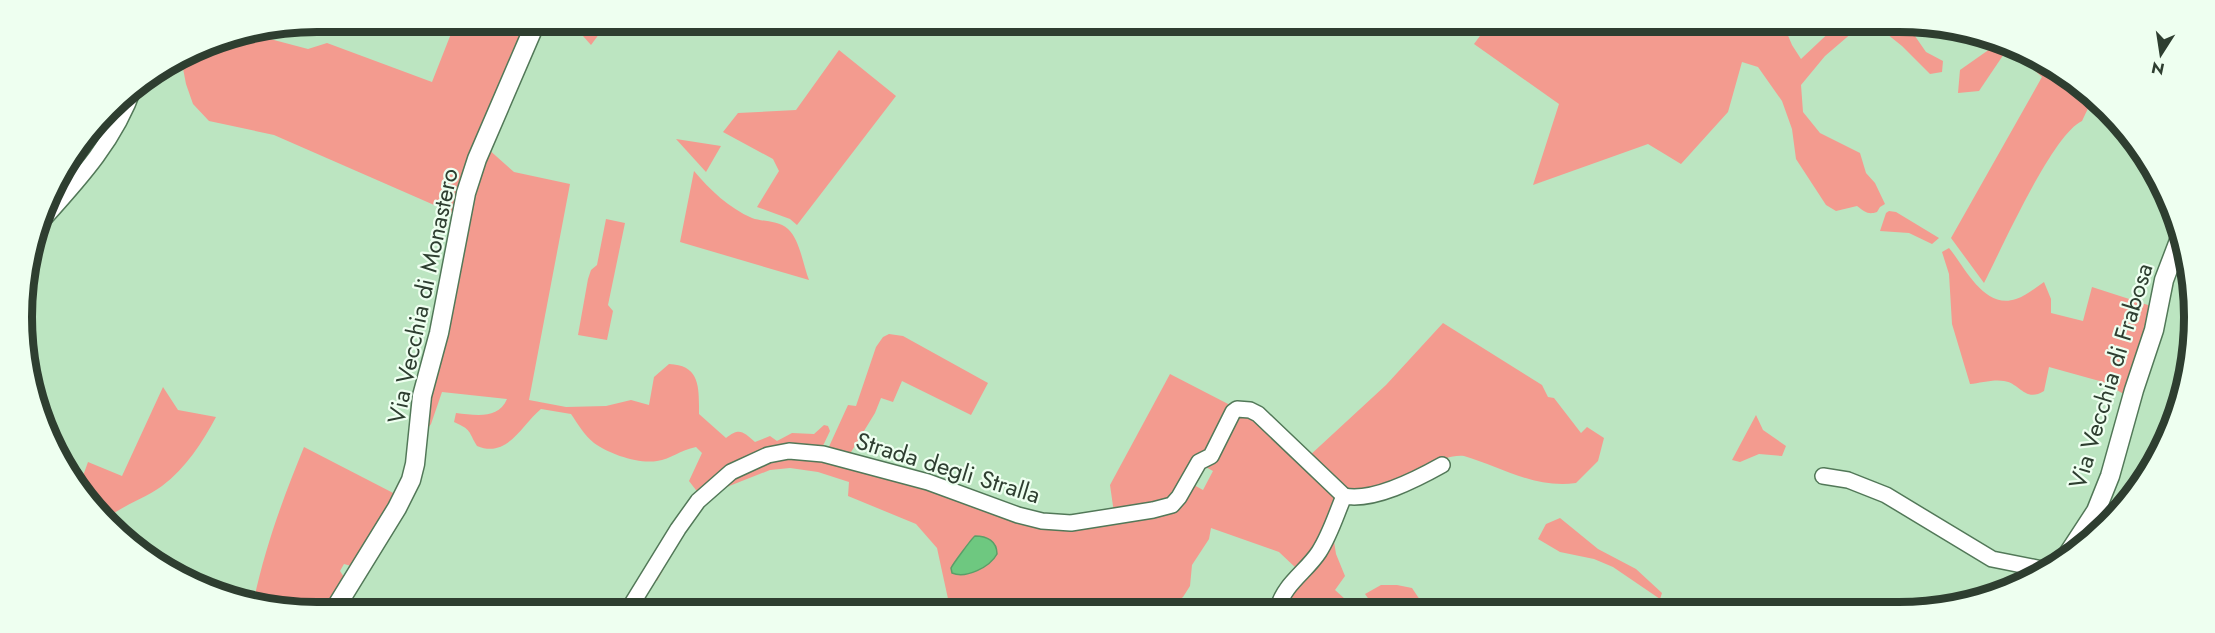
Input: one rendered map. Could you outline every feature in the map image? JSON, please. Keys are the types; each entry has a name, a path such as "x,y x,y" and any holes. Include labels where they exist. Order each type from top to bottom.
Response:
{"street":[{"name":"Via Vecchia di Monastero","path":"339,602 410,484 415,464 421,401 439,333 466,194 477,159 532,32"},
{"path":"53,208 103,148 128,103"},
{"name":"Via Vecchia di Frabosa","path":"2079,537 2096,511 2110,476 2134,390 2154,330 2164,280 2176,250"},
{"name":"Strada degli Stralla","path":"633,602 686,516 706,493 740,466 785,452 823,454 928,482 1018,516 1042,521 1071,522 1172,505 1199,462 1210,456 1230,418 1239,408 1258,414 1344,496"},
{"path":"1280,602 1284,592 1308,566 1323,545 1344,496 1359,498 1395,487 1442,465"},
{"path":"1823,476 1848,480 1886,495 1992,559 2033,567"}],"shaded area":[{"path":"452,32 525,32 457,215 274,135 209,121 193,104 182,65 207,53 262,37 308,49 327,43 432,82"},
{"path":"586,32 601,32 591,45 583,36"},
{"path":"1483,32 1787,32 1801,59 1830,32 1853,32 1825,56 1801,85 1803,112 1820,133 1860,153 1866,173 1875,183 1885,204 1877,212 1871,213 1857,206 1836,211 1826,205 1796,159 1792,129 1782,101 1758,67 1742,62 1728,112 1681,164 1648,144 1533,185 1559,104 1474,44"},
{"path":"1884,32 1912,32 1926,52 1943,61 1942,72 1930,74"},
{"path":"1992,48 2005,52 1979,91 1958,93 1960,70"},
{"path":"839,50 896,96 797,225 790,219 757,207 779,171 773,159 723,132 738,113 796,110"},
{"path":"2022,60 2072,90 2090,105 2082,121 2057,147 2028,194 1984,283 1951,238 2042,77"},
{"path":"676,139 721,146 706,172"},
{"path":"487,148 514,172 570,184 529,400 566,407 606,406 631,400 649,405 654,377 669,364 679,365 693,374 696,380 699,414 726,438 741,432 755,442 770,436 777,441 792,433 814,434 824,425 828,426 830,431 821,450 789,448 699,494 689,481 702,453 696,447 657,461 649,462 624,457 594,443 571,414 541,409 514,438 497,448 488,449 477,446 467,429 454,422 456,413 485,415 498,410 507,399 442,392 431,424 428,428 423,425 456,261"},
{"path":"694,171 713,192 735,209 752,218 775,223 788,229 798,246 809,280 680,242"},
{"path":"1896,212 1939,238 1932,244 1909,233 1880,231 1886,213"},
{"path":"606,219 625,223 608,305 613,311 607,340 578,335 588,279 591,270 597,265"},
{"path":"1949,248 1976,285 1994,298 2005,301 2016,299 2044,282 2051,299 2051,313 2083,321 2092,287 2154,307 2127,396 2103,382 2049,367 2044,391 2037,394 2027,394 2010,382 2004,381 1970,384 1952,324 1949,274 1942,252"},
{"path":"1443,323 1542,385 1548,397 1554,398 1581,433 1587,427 1604,438 1598,461 1576,483 1561,484 1533,480 1464,456 1456,456 1440,460 1403,479 1354,494 1308,457 1386,385"},
{"path":"889,334 903,336 988,383 971,415 902,381 893,402 881,398 875,413 848,457 827,451 848,405 856,406 876,347 883,337"},
{"path":"1170,374 1232,406 1209,452 1173,499 1114,513 1110,485"},
{"path":"163,387 178,410 216,417 193,454 171,479 155,491 112,515 82,478 88,462 122,476"},
{"path":"1239,412 1255,417 1339,497 1314,550 1297,569 1279,552 1211,528 1209,539 1192,565 1190,586 1177,602 949,602 937,548 916,524 848,496 849,482 818,472 790,468 770,470 710,493 739,471 756,463 772,458 805,456 912,482 1029,524 1073,527 1164,512 1178,503 1192,484 1203,490 1213,471 1202,465 1215,455"},
{"path":"1756,415 1763,430 1786,446 1782,456 1759,454 1740,462 1732,460"},
{"path":"304,447 399,496 355,567 344,564 340,571 346,580 332,602 298,601 255,595 281,505"},
{"path":"707,497 657,581 653,579 683,528"},
{"path":"2114,503 2095,523 2104,506"},
{"path":"1560,518 1598,549 1636,569 1662,593 1660,599 1613,567 1594,559 1560,552 1538,539 1546,524"},
{"path":"1333,535 1336,554 1345,576 1335,590 1348,602 1286,602 1289,594"},
{"path":"975,536 984,537 993,543 997,549 994,559 971,573 952,573 952,566"},
{"path":"1381,585 1397,585 1412,588 1421,602 1371,602 1365,594"}]}
